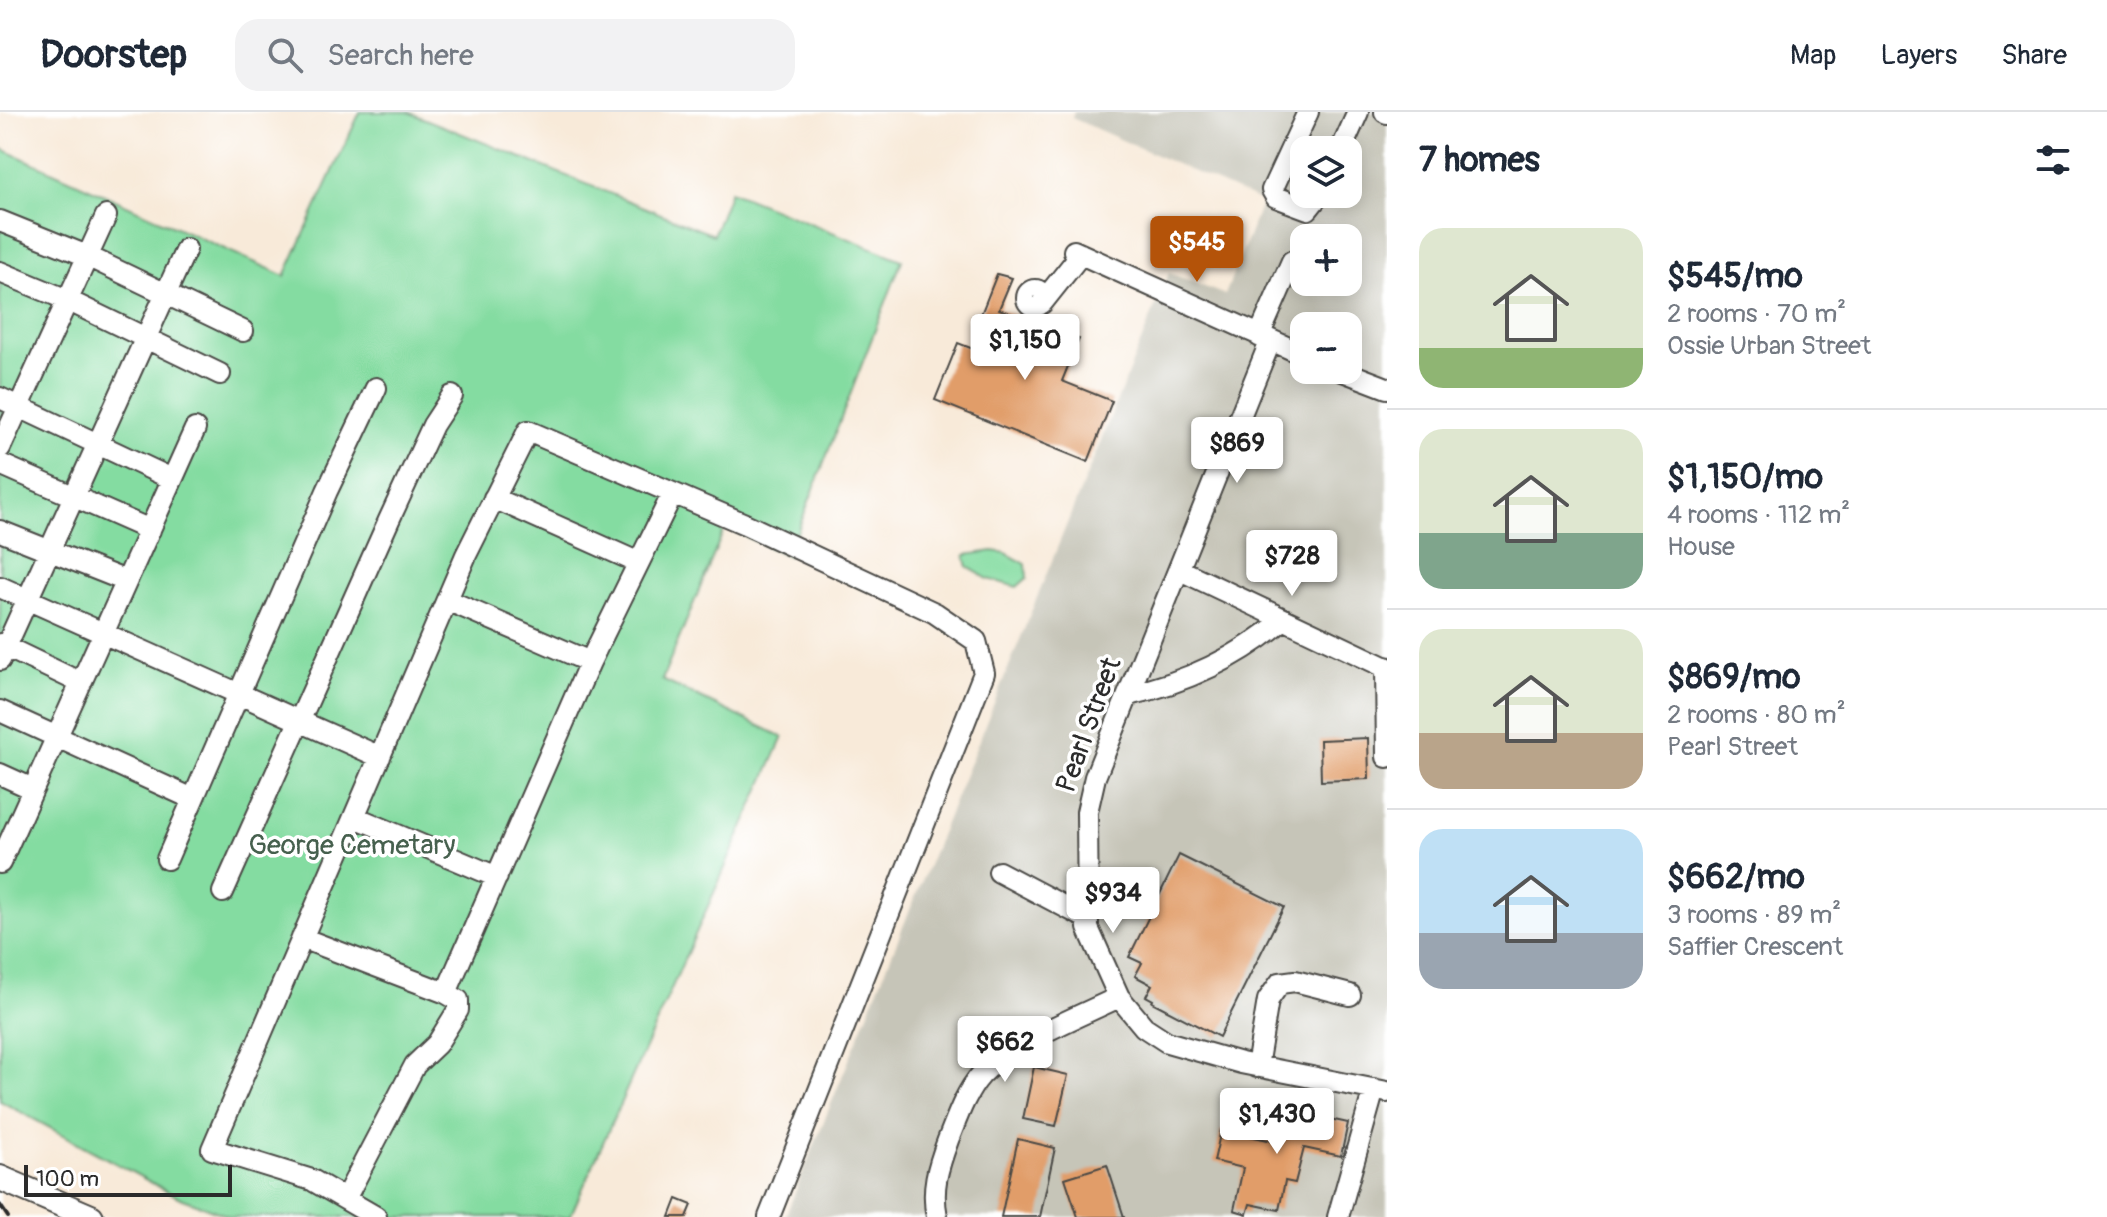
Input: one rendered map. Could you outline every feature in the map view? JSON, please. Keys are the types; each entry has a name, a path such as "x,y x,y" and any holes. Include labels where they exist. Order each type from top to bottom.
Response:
{"main road":[{"path":"0,1178 91,1217"}],"street":[{"path":"1297,136 1308,112"},
{"path":"1347,136 1358,112"},
{"path":"1290,151 1272,190 1276,197 1290,202"},
{"path":"0,448 9,402 106,216"},
{"path":"0,221 87,256 243,331"},
{"path":"79,682 2,650 186,249"},
{"path":"1042,303 1078,253 1290,349"},
{"name":"Pearl Street","path":"1290,267 1180,570 1090,793 1088,919 1093,945 1119,997 1144,1027 1167,1042 1257,1067 1381,1090"},
{"path":"0,272 65,299 220,374"},
{"path":"1362,378 1387,388"},
{"path":"167,859 238,693 376,388"},
{"path":"223,892 433,425 452,396"},
{"path":"9,402 172,479"},
{"path":"0,863 5,841 33,789 195,429"},
{"path":"376,1217 312,1180 272,1165 212,1149 447,600 528,431 673,493 935,613 976,641 983,659 984,673 769,1217"},
{"path":"0,464 150,530"},
{"path":"446,993 590,662 673,493"},
{"path":"494,498 637,562"},
{"path":"0,531 126,581"},
{"path":"1180,570 1387,668 1387,757"},
{"path":"0,587 102,630 380,757"},
{"path":"447,600 590,662"},
{"path":"1128,695 1170,685 1205,669 1237,653 1284,619"},
{"path":"0,711 193,799"},
{"path":"0,774 33,789"},
{"path":"355,817 497,877"},
{"path":"999,872 1088,919"},
{"path":"302,938 458,1000 458,1010 431,1052 415,1065 345,1199"},
{"path":"1257,1067 1268,1000 1280,983 1295,981 1350,995"},
{"path":"937,1217 932,1197 936,1172 961,1109 981,1075 1000,1058 1119,997"},
{"path":"1338,1217 1381,1090"}],"shaded area":[{"path":"1074,112 1387,112 1387,1217 785,1217 1169,273 1225,295 1262,202 1072,118"}],"green space":[{"name":"George Cemetary","path":"360,112 408,112 713,235 730,191 902,260 788,556 725,527 662,680 783,737 570,1217 231,1217 178,1197 0,1101 0,148 285,276"},
{"path":"993,551 1006,553 1026,564 1027,578 1017,587 988,579 968,567 965,555"}],"building":[{"path":"997,274 1012,278 999,309 1079,339 1062,381 1112,401 1088,462 935,400 958,343 991,356 999,336 976,327"},
{"path":"1368,738 1369,779 1321,781 1320,740"},
{"path":"1179,855 1284,907 1219,1037 1152,1002 1146,996 1152,985 1135,976 1142,963 1129,957"},
{"path":"1034,1067 1068,1075 1056,1126 1023,1119"},
{"path":"1280,1108 1348,1123 1341,1156 1304,1148 1295,1183 1285,1181 1279,1210 1250,1204 1247,1214 1234,1210 1243,1168 1214,1161 1221,1130 1273,1141"},
{"path":"1018,1139 1055,1148 1040,1217 1001,1217"},
{"path":"1107,1165 1124,1217 1078,1217 1065,1178"},
{"path":"677,1199 692,1205 687,1217 670,1217"}],"railway":[{"path":"0,1205 8,1217"}]}
